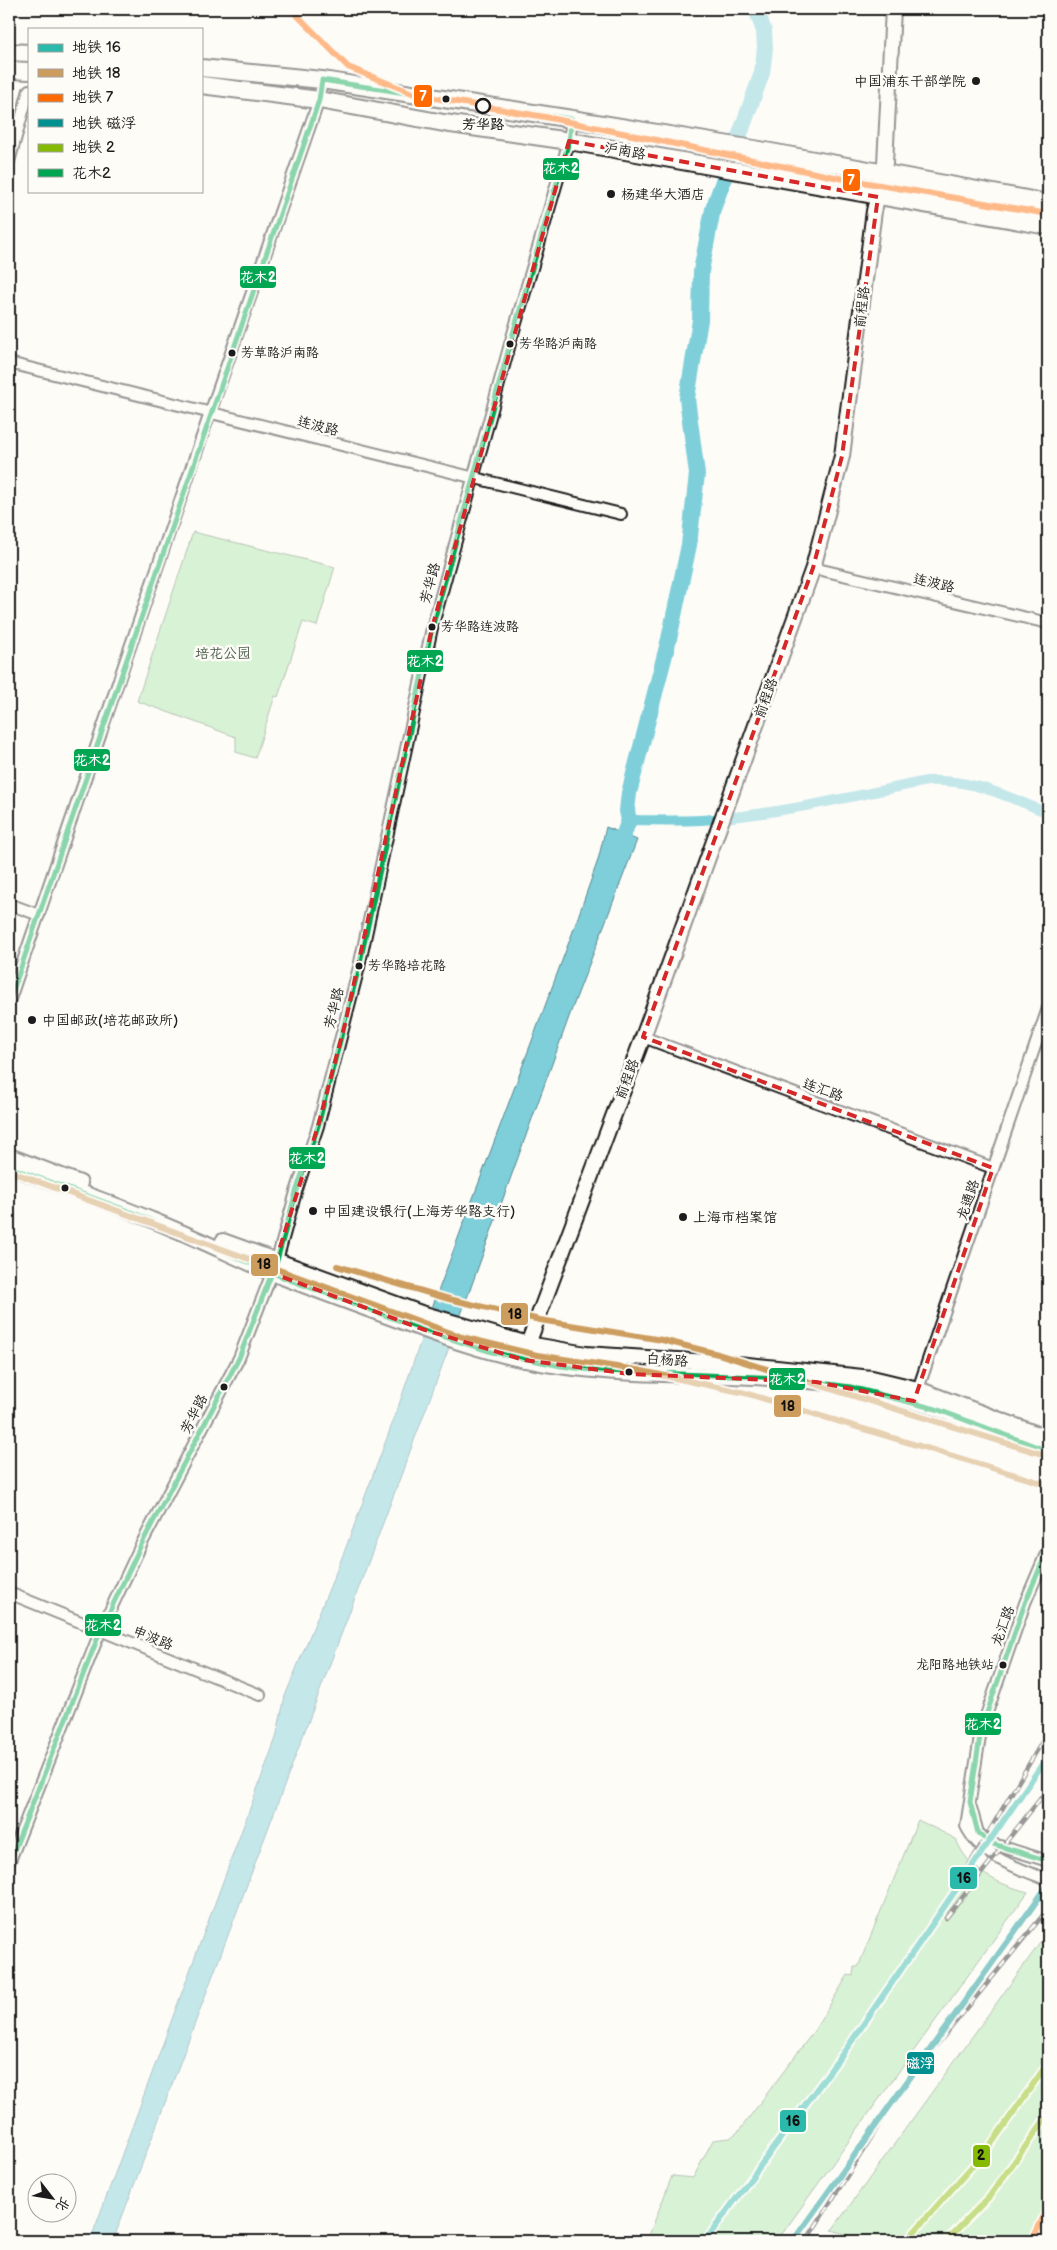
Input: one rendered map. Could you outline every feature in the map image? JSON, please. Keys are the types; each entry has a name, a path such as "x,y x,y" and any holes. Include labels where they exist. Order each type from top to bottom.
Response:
{"main road":[{"name":"前程路","path":"524,1360 528,1344 643,1037 813,568 842,456 878,197 883,173 888,138 893,9"},
{"path":"9,52 28,53"},
{"name":"沪南路","path":"202,68 322,80 572,119 760,150 1048,203"},
{"path":"9,70 28,71"},
{"path":"319,100 322,80"},
{"name":"沪南路","path":"202,84 319,100 444,123 569,141 1048,226"},
{"name":"白杨路","path":"9,1156 237,1247 275,1266 472,1329 528,1344 586,1354 811,1371 872,1378 916,1395 1048,1438"},
{"name":"白杨路","path":"9,1167 275,1266 422,1329 524,1360 582,1370 630,1374 816,1382 916,1395 959,1415 1048,1451"}],"street":[{"path":"9,162 28,94"},
{"path":"9,1002 319,100"},
{"name":"芳华路","path":"9,1863 100,1632 141,1545 239,1358 275,1266 296,1192 318,1126 345,1024 432,628 472,478 569,141 572,119"},
{"name":"连波路","path":"9,363 621,514"},
{"name":"连波路","path":"813,568 1048,624"},
{"path":"9,904 39,915"},
{"name":"龙通路","path":"916,1395 1048,1008"},
{"name":"连汇路","path":"643,1037 993,1168"},
{"name":"龙汇路","path":"1048,1549 1025,1604 981,1730 966,1826 973,1839 1007,1864 1048,1880"},
{"name":"申波路","path":"9,1593 100,1632 260,1695"},
{"name":"龙汇路","path":"970,1802 978,1833 990,1843 1048,1861"}],"highlighted area":[{"path":"569,141 878,197 842,456 813,568 643,1037 993,1168 914,1401 816,1382 630,1374 524,1360 422,1329 272,1273 318,1126 345,1024 432,628"}],"green space":[{"name":"培花公园","path":"193,532 335,567 317,626 303,622 278,697 275,696 255,758 236,752 236,737 137,701"},
{"path":"918,1820 956,1839 968,1860 985,1875 1006,1885 1028,1892 777,2241 647,2241 672,2176 693,2178 713,2140 730,2138 739,2131 814,2031 848,1975 853,1976 854,1967 858,1967"},
{"path":"1048,1932 1048,2217 1036,2238 1033,2241 868,2241 832,2230"}],"water":[{"path":"606,827 637,840 573,1006 447,1353 113,2241 90,2241 276,1738 285,1696 345,1550 394,1419 433,1305 572,934 598,860"}],"waterway":[{"path":"616,855 629,820 627,811 629,793 669,639 689,545 697,474 687,398 700,320 701,271 713,209 762,73 765,48 764,31 756,9"},
{"path":"629,820 692,820 740,816 821,803 927,781 959,782 975,786 1004,795 1048,813"}],"railway":[{"path":"940,1914 1048,1732"},
{"path":"946,1918 1048,1789"},
{"path":"806,2241 905,2084 1048,1909"}],"metro line":[{"name":"7","path":"291,9 348,67 417,95 545,117 839,178 1048,214"},
{"name":"18","path":"9,1171 462,1337 537,1355 637,1370 745,1393 1048,1485"},
{"name":"18","path":"337,1266 449,1299 540,1320 662,1340 718,1354 1048,1456"},
{"name":"16","path":"705,2241 849,2045 1048,1756"},
{"name":"磁浮","path":"793,2241 1048,1885"},
{"name":"2","path":"906,2241 989,2147 1048,2063"},
{"name":"2","path":"946,2241 989,2197 1048,2115"},
{"name":"7","path":"1032,2241 1048,2207"}],"transit line":[{"name":"花木2","path":"9,1002 311,124 319,100 322,80 572,119 569,141 510,344 432,628 359,967 318,1126 296,1192 277,1260 239,1358 141,1545 100,1632 9,1863"},
{"name":"花木2","path":"9,1167 134,1213 287,1279 427,1331 492,1352 561,1366 598,1371 782,1378 850,1387 936,1409 1048,1451"},
{"name":"花木2","path":"1048,1549 1025,1603 981,1730 970,1802 978,1833 990,1843 1048,1861"}],"place":[{"name":"中国浦东干部学院","path":"976,81"},
{"name":"芳华路","path":"483,106"},
{"name":"杨建华大酒店","path":"611,194"},
{"name":"芳华路沪南路","path":"510,344"},
{"name":"芳草路沪南路","path":"232,353"},
{"name":"芳华路连波路","path":"432,627"},
{"name":"芳华路培花路","path":"359,966"},
{"name":"中国邮政(培花邮政所)","path":"32,1020"},
{"name":"中国建设银行(上海芳华路支行)","path":"313,1211"},
{"name":"上海市档案馆","path":"683,1217"},
{"name":"龙阳路地铁站","path":"1003,1665"}]}
